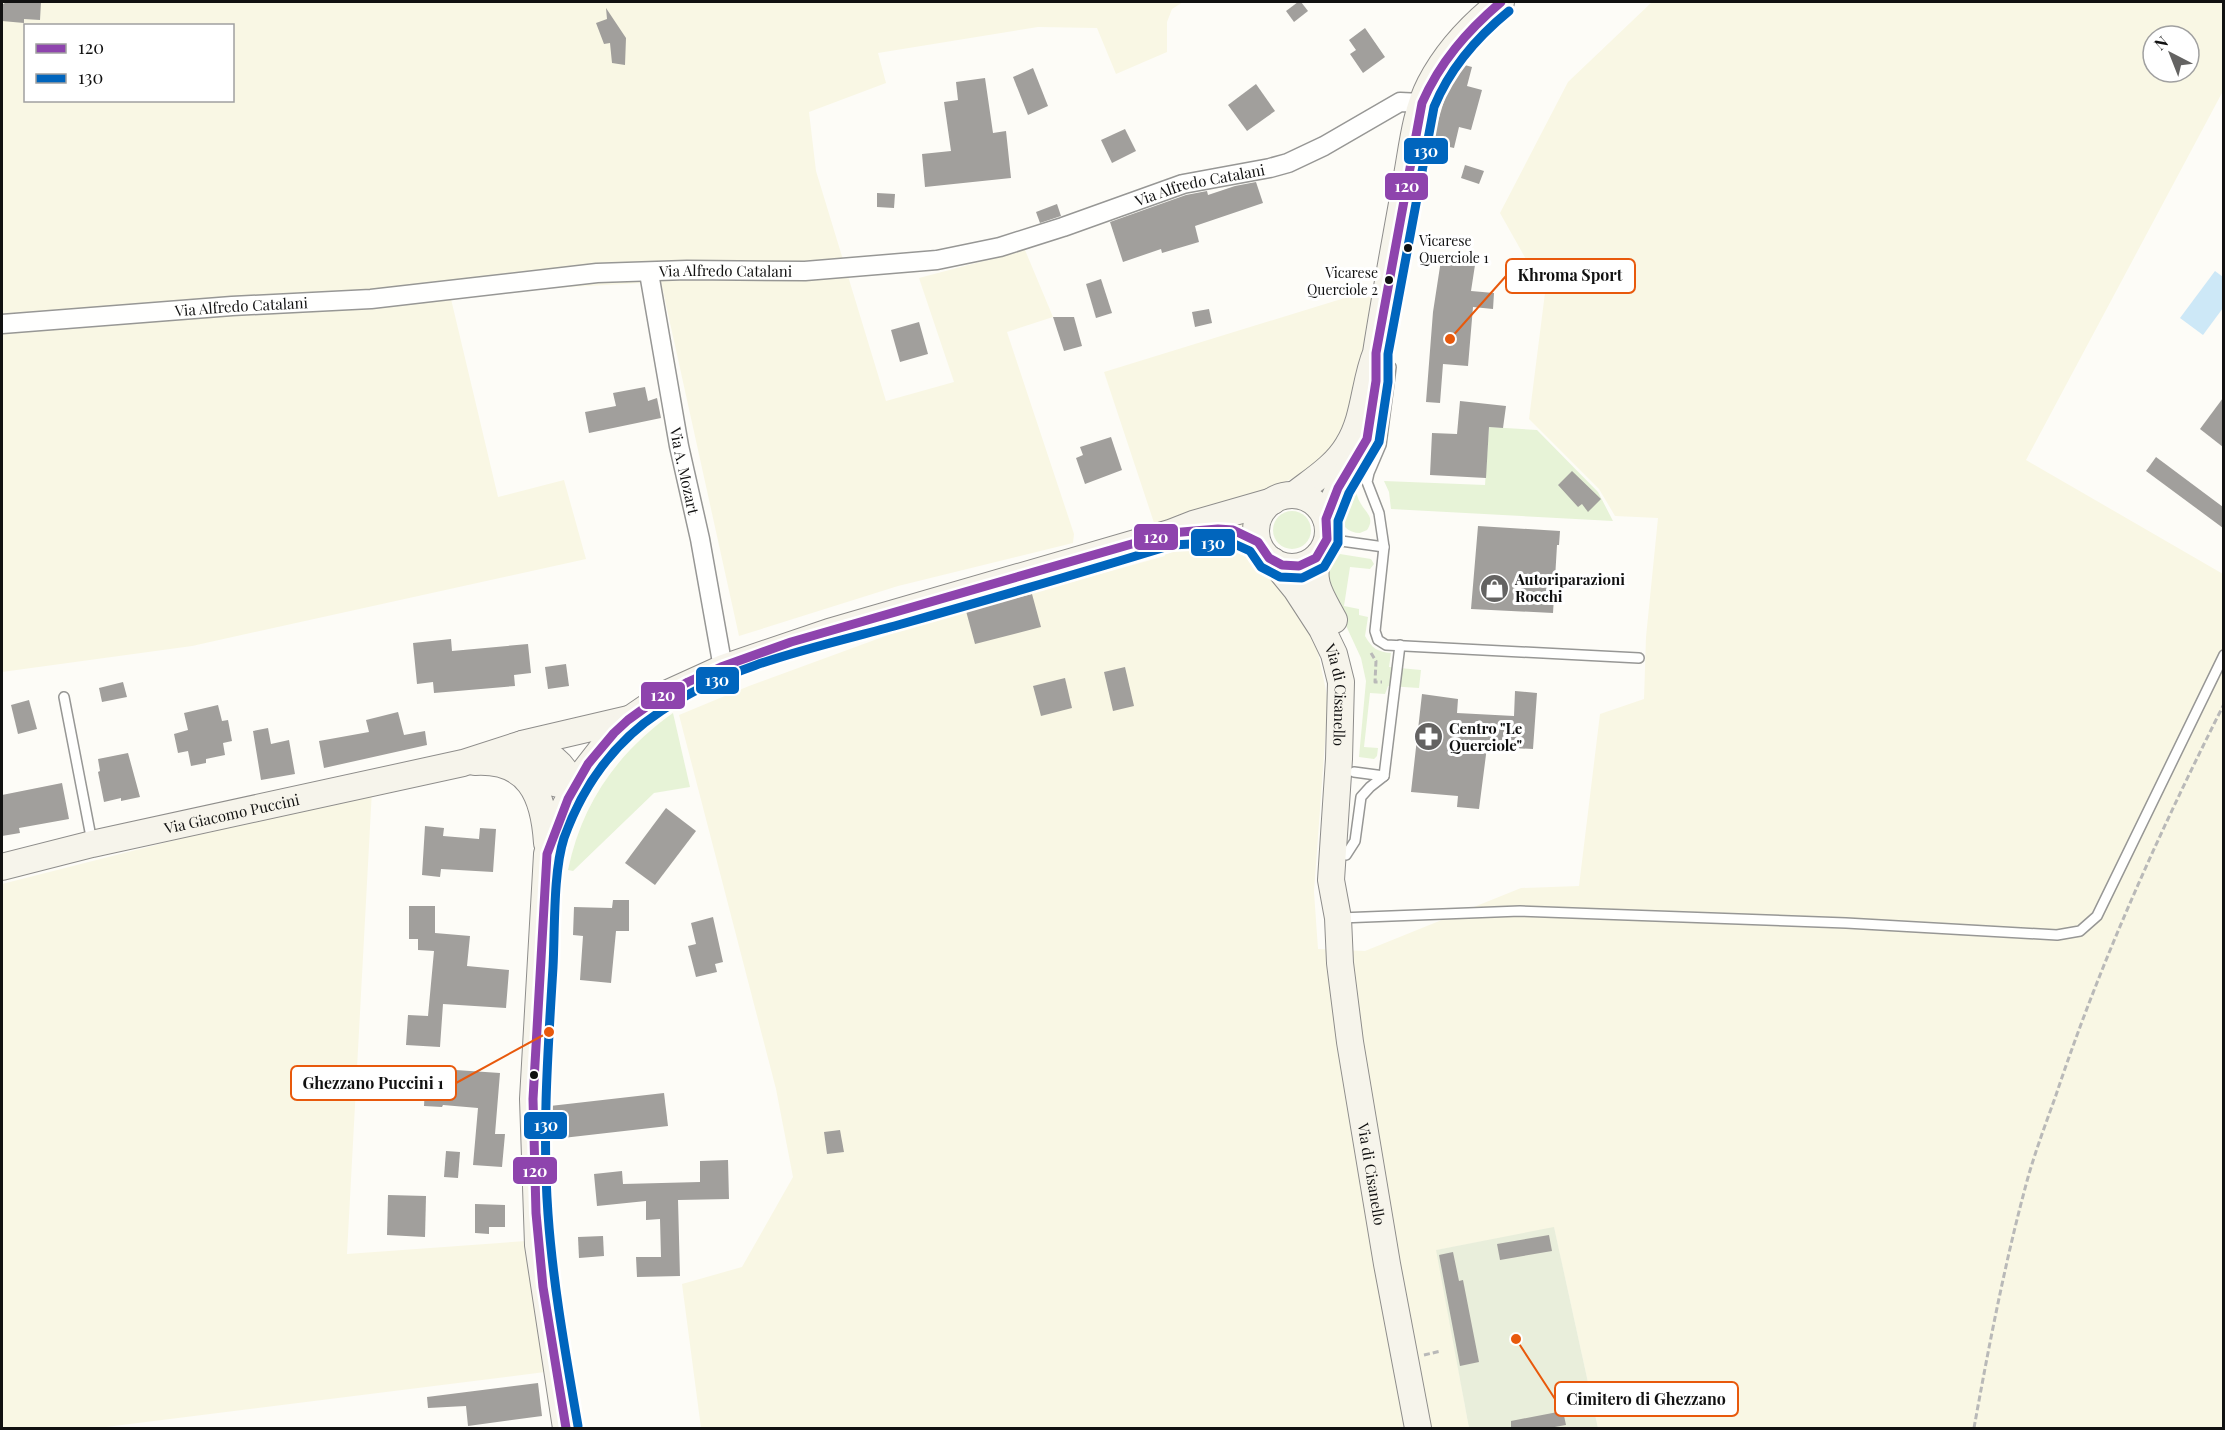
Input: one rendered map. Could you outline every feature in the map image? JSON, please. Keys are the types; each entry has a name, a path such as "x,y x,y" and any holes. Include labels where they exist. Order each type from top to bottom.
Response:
{"main road":[{"path":"1265,551 1257,533 1259,518 1263,511 1331,466 1348,446 1354,433 1369,370 1384,360 1422,103 1429,86 1448,56 1467,33 1501,2"},
{"name":"Via di Cisanello","path":"1384,360 1376,381 1366,439 1341,482 1314,574 1316,584 1349,649 1357,679 1357,735 1346,765 1331,880 1338,918 1340,963 1350,1042 1387,1264 1418,1428"},
{"path":"547,854 556,823 574,788 595,756 630,719 668,693 723,668 829,632 1283,498 1313,502 1319,507 1324,538 1304,565 1293,567 1282,565 1239,531 1227,529 1170,533"},
{"name":"Via di Cisanello","path":"1265,551 1288,578 1330,645 1342,687 1346,765 1346,855 1338,918"},
{"name":"Via Giacomo Puccini","path":"2,867 92,844 463,763 496,762 630,719"},
{"path":"517,755 538,797 545,825 547,854 533,1099 536,1213 543,1287 566,1428"},
{"name":"Via Giacomo Puccini","path":"517,755 564,787 574,788"}],"street":[{"name":"Via Alfredo Catalani","path":"2,324 232,306 371,299 597,273 687,270 781,272 937,260 975,253 1063,227 1175,186 1288,163 1324,147 1400,102 1422,103"},
{"name":"Via A. Mozart","path":"649,273 679,446 700,538 723,668"}],"lane":[{"path":"1384,360 1381,445 1367,482 1379,513 1384,547 1375,634 1378,640 1383,644 1639,658"},
{"path":"1324,538 1384,547"},
{"path":"1346,855 1355,841 1361,797 1384,776 1400,645"},
{"path":"1338,918 1520,911 1846,923 2070,935 2080,932 2097,916 2223,655"},
{"path":"64,697 92,844"},
{"path":"1346,765 1384,776"}],"path":[{"path":"1974,1428 1995,1314 2028,1179 2069,1057 2128,906 2182,786 2223,704"}],"shaded area":[{"path":"2,2 1183,2 1172,9 1167,22 1167,52 1116,74 1097,28 1038,27 878,53 886,83 809,112 816,171 886,401 954,382 919,278 1025,250 1053,317 1007,332 1074,534 1073,543 898,586 739,636 661,282 551,288 451,299 498,497 564,480 586,559 192,646 2,672"},
{"path":"1652,2 2223,2 2223,91 2026,460 2223,574 2223,1428 1598,1428 1554,1228 1437,1250 1469,1428 701,1428 682,1284 742,1267 793,1177 776,1089 679,715 749,686 910,627 1165,556 1104,372 1377,288 1358,388 1343,435 1311,469 1252,498 1247,551 1278,583 1315,638 1328,700 1314,892 1318,949 1365,951 1521,888 1579,886 1600,714 1644,699 1646,637 1658,518 1615,516 1599,489 1529,419 1545,293 1500,213 1568,82"},
{"path":"372,790 347,1254 526,1241 545,1372 98,1428 2,1428 2,884"}],"green space":[{"path":"1489,427 1537,430 1598,492 1613,521 1391,509 1389,492 1384,481 1485,485"},
{"path":"1356,479 1358,498 1370,519 1367,530 1360,533 1346,528 1339,514"},
{"path":"1292,511 1305,517 1311,530 1305,543 1292,549 1279,543 1273,530 1279,517"},
{"path":"1340,554 1371,559 1374,564 1370,569 1350,567 1344,606 1359,609 1359,615 1368,617 1365,636 1378,650 1391,653 1389,667 1421,670 1419,688 1388,686 1385,694 1370,693 1364,747 1378,748 1374,759 1359,757 1366,681 1361,658 1342,617 1326,590 1326,566 1331,559"},
{"path":"673,713 690,787 654,793 573,871 568,870 582,823 605,781 635,745"},
{"path":"1554,1227 1598,1428 1469,1428 1436,1250"}],"water":[{"path":"2215,271 2223,277 2223,308 2203,335 2180,318"}],"building":[{"path":"5,2 41,2 40,20 24,19 24,23 2,21 2,4"},
{"path":"1301,2 1308,11 1294,22 1286,11"},
{"path":"606,8 626,38 625,65 612,63 610,43 604,44 596,23 607,19"},
{"path":"1365,28 1385,57 1363,73 1350,54 1356,50 1349,40"},
{"path":"1461,64 1472,67 1467,86 1482,90 1471,130 1459,127 1454,148 1428,142 1432,124 1438,121 1450,81 1453,82"},
{"path":"1033,68 1048,106 1028,115 1013,77"},
{"path":"985,78 993,133 1006,131 1011,178 925,187 922,154 951,151 944,102 958,100 956,82"},
{"path":"1256,84 1275,111 1247,131 1228,105"},
{"path":"1125,129 1136,151 1112,163 1101,140"},
{"path":"1465,165 1484,171 1479,184 1461,178"},
{"path":"1256,182 1263,203 1195,226 1199,242 1162,253 1161,249 1123,262 1110,222 1186,195 1207,191 1208,195"},
{"path":"877,193 895,194 894,208 877,207"},
{"path":"1057,204 1061,216 1040,223 1036,212"},
{"path":"1441,260 1475,265 1471,291 1494,293 1493,309 1473,307 1468,366 1443,364 1440,403 1426,402 1433,312"},
{"path":"1101,279 1112,313 1096,318 1086,284"},
{"path":"1209,309 1212,323 1195,327 1192,312"},
{"path":"1053,317 1074,317 1082,346 1064,351"},
{"path":"919,322 928,354 900,362 891,330"},
{"path":"645,387 648,401 657,398 661,418 589,433 585,412 616,406 613,393"},
{"path":"2223,398 2223,447 2200,429"},
{"path":"1460,401 1506,406 1503,428 1489,427 1486,478 1430,475 1432,433 1457,434"},
{"path":"1111,437 1122,470 1085,484 1076,458 1083,455 1080,447"},
{"path":"2156,457 2223,507 2223,528 2146,471"},
{"path":"1572,471 1601,499 1588,512 1582,504 1578,507 1558,485"},
{"path":"1478,526 1560,531 1553,613 1471,609"},
{"path":"1032,594 1041,627 975,644 966,611"},
{"path":"451,639 452,651 528,644 531,673 514,675 515,686 434,693 433,682 417,684 413,643"},
{"path":"566,664 569,686 548,689 545,667"},
{"path":"1125,667 1134,706 1113,711 1104,672"},
{"path":"1065,678 1072,708 1041,716 1033,686"},
{"path":"123,682 127,697 102,702 99,688"},
{"path":"1515,691 1537,693 1533,749 1487,747 1479,809 1457,807 1458,796 1411,792 1422,694 1458,699 1457,713 1514,716"},
{"path":"29,700 37,729 18,734 11,705"},
{"path":"218,705 222,721 228,720 232,741 223,743 225,755 206,759 206,763 191,766 188,751 178,753 174,734 188,730 184,713"},
{"path":"398,712 404,735 425,731 427,745 324,768 319,741 369,732 366,720"},
{"path":"268,728 271,744 289,740 295,774 261,780 253,731"},
{"path":"128,753 140,797 104,802 98,759"},
{"path":"62,783 69,819 19,828 20,833 2,836 2,795"},
{"path":"666,808 696,831 655,885 625,863"},
{"path":"425,826 444,828 443,836 479,839 480,828 496,829 493,872 441,869 440,877 422,875"},
{"path":"613,900 629,900 629,931 616,931 611,983 580,980 583,936 573,935 574,907 612,908"},
{"path":"409,906 435,906 435,933 470,936 467,966 509,970 506,1008 443,1004 440,1047 406,1045 408,1015 428,1016 434,951 418,950 418,939 409,939"},
{"path":"713,917 723,962 715,964 717,972 696,977 688,946 696,944 691,923"},
{"path":"426,1068 500,1073 495,1134 505,1134 502,1167 473,1165 478,1108 424,1106"},
{"path":"664,1093 668,1126 554,1139 550,1106"},
{"path":"840,1130 844,1152 827,1154 824,1132"},
{"path":"446,1151 460,1152 458,1178 444,1177"},
{"path":"728,1160 729,1199 678,1200 680,1276 637,1277 636,1257 661,1257 660,1219 646,1220 646,1201 597,1206 594,1174 622,1171 623,1184 700,1182 700,1161"},
{"path":"388,1195 426,1196 425,1237 387,1235"},
{"path":"475,1204 505,1205 505,1227 489,1227 489,1234 475,1233"},
{"path":"1549,1235 1552,1251 1500,1260 1497,1244"},
{"path":"603,1236 604,1256 579,1258 578,1237"},
{"path":"1453,1252 1459,1281 1463,1280 1479,1362 1460,1366 1439,1255"},
{"path":"538,1383 542,1416 468,1426 466,1406 428,1408 427,1397"},
{"path":"1563,1411 1566,1425 1549,1428 1511,1428 1511,1421"}],"transit line":[{"name":"120","path":"566,1428 543,1287 536,1213 533,1099 547,854 568,799 588,764 628,720 657,699 721,667 791,642 1170,533 1233,530 1258,542 1269,558 1282,565 1299,566 1316,558 1327,539 1326,519 1338,488 1367,439 1376,381 1376,353 1422,103 1437,74 1456,48 1501,2"},
{"name":"130","path":"578,1426 560,1320 550,1241 546,1183 548,1059 555,901 560,852 581,800 602,766 629,736 661,711 688,695 745,669 806,649 898,625 1172,545 1230,542 1250,551 1261,567 1280,577 1302,578 1324,567 1338,543 1338,521 1349,493 1379,442 1388,382 1388,354 1434,107 1448,79 1465,54 1509,11"}],"place":[{"name":"Vicarese Querciole 1","path":"1408,248"},
{"name":"Vicarese Querciole 2","path":"1389,280"},
{"name":"Khroma Sport","path":"1450,339"},
{"name":"Autoriparazioni Rocchi","path":"1494,588"},
{"name":"Centro \"Le Querciole\"","path":"1428,737"},
{"name":"Ghezzano Puccini 1","path":"549,1032"},
{"name":"Cimitero di Ghezzano","path":"1516,1339"}]}
